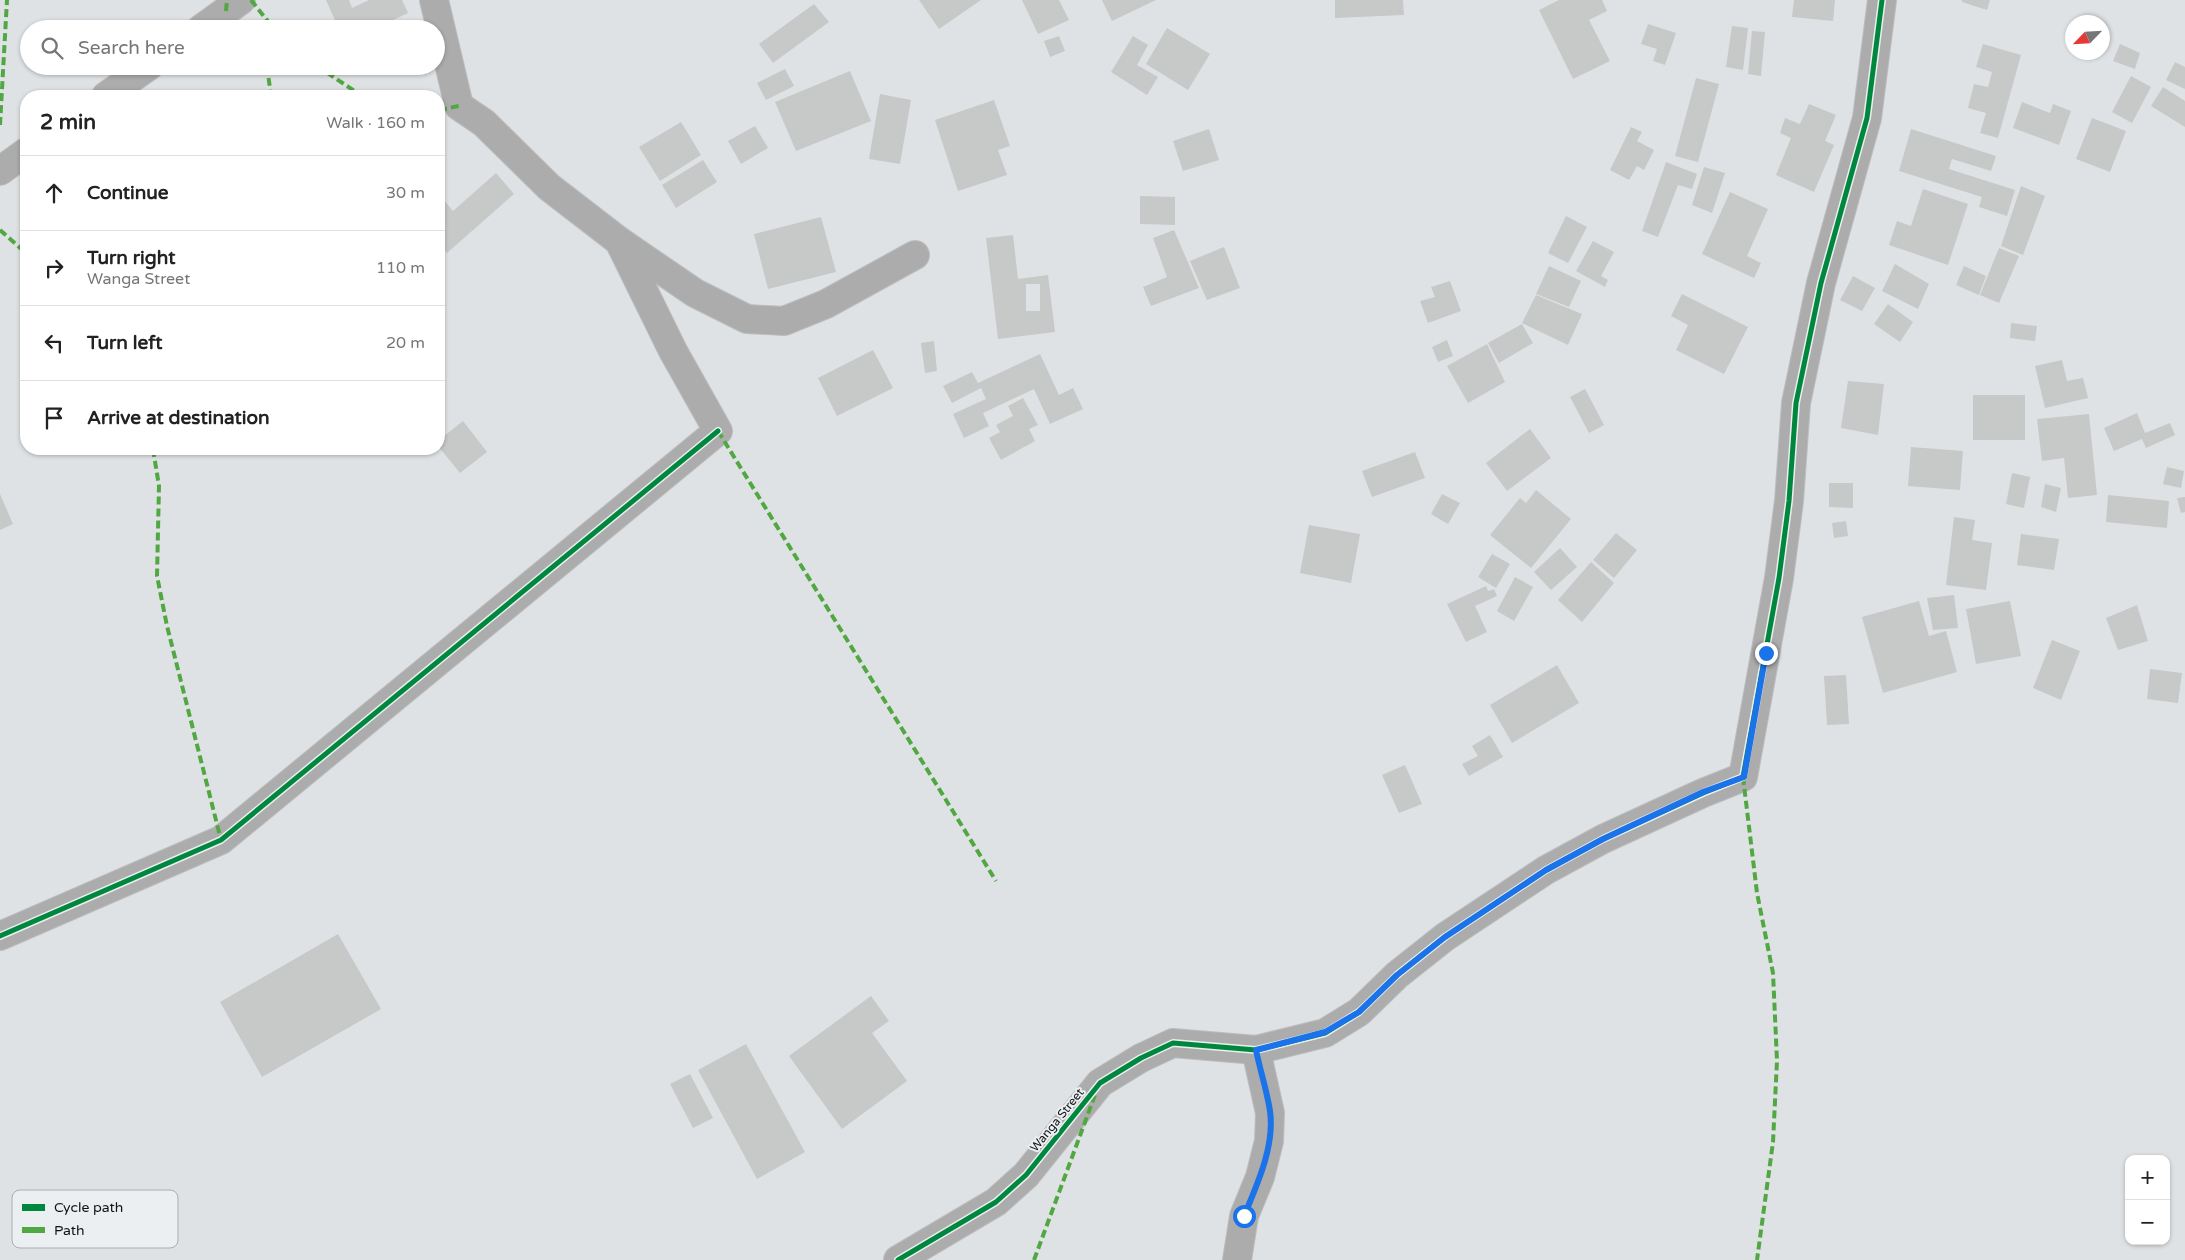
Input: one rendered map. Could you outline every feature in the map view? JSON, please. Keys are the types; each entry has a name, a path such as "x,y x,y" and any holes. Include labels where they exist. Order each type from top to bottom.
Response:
{"street":[{"path":"214,20 241,0"},
{"path":"434,0 439,20"},
{"name":"Wanga Street","path":"898,1260 996,1202 1026,1175 1100,1083 1141,1058 1173,1043 1256,1050 1325,1032 1359,1012 1397,975 1445,937 1546,870 1603,839 1703,792 1744,777 1782,559 1789,501 1796,403 1821,283 1867,118 1882,0"},
{"path":"445,47 459,106 484,123 549,187 619,241 695,294 746,319 784,321 826,304 915,255"},
{"path":"115,90 136,75"},
{"path":"0,171 20,156"},
{"path":"0,936 221,840 718,431 672,351 619,241"},
{"path":"1237,1260 1244,1216 1260,1177 1269,1141 1270,1113 1256,1050"}],"building":[{"path":"326,0 349,0 352,8 369,0 402,0 408,13 393,20 335,20"},
{"path":"919,0 981,0 939,29"},
{"path":"1022,0 1059,0 1069,20 1038,34"},
{"path":"1102,0 1156,0 1112,21"},
{"path":"1335,0 1403,0 1404,15 1335,18"},
{"path":"1559,0 1602,0 1607,11 1589,20 1610,61 1573,79 1539,10"},
{"path":"1794,0 1835,0 1833,21 1792,17"},
{"path":"1962,0 1990,0 1987,10 1962,2"},
{"path":"814,4 829,22 773,63 759,44"},
{"path":"1648,24 1676,33 1665,65 1653,61 1657,49 1641,44"},
{"path":"1732,26 1748,28 1743,70 1726,67"},
{"path":"1167,28 1210,54 1188,90 1146,64"},
{"path":"1752,31 1765,32 1761,76 1748,74"},
{"path":"1059,36 1065,51 1050,57 1044,41"},
{"path":"1133,36 1148,45 1137,65 1158,77 1147,95 1111,72"},
{"path":"1983,44 2021,55 1998,138 1980,133 1986,113 1968,108 1974,84 1988,87 1992,72 1976,67"},
{"path":"2120,44 2140,53 2135,69 2113,61"},
{"path":"2175,62 2185,67 2185,89 2166,80"},
{"path":"785,69 794,86 766,100 757,83"},
{"path":"850,71 871,121 796,151 775,102"},
{"path":"2131,76 2151,87 2132,123 2112,112"},
{"path":"1696,78 1719,84 1698,162 1675,156"},
{"path":"2163,87 2185,101 2185,127 2151,106"},
{"path":"880,94 911,100 900,164 869,159"},
{"path":"994,100 1010,146 998,150 1007,175 958,191 935,120"},
{"path":"2022,102 2050,113 2053,104 2071,111 2059,145 2013,128"},
{"path":"1809,104 1836,115 1825,141 1834,145 1814,192 1776,175 1791,138 1780,133 1785,118 1800,124"},
{"path":"2092,118 2126,131 2110,172 2076,159"},
{"path":"681,122 701,155 660,181 639,147"},
{"path":"755,126 768,148 741,164 728,141"},
{"path":"1631,127 1642,132 1637,141 1654,150 1644,170 1637,166 1629,180 1610,170"},
{"path":"1209,129 1219,160 1183,171 1173,141"},
{"path":"1911,129 1996,156 1991,171 1952,159 1949,169 2015,190 2007,216 1979,207 1982,197 1899,171"},
{"path":"703,160 717,182 676,208 662,185"},
{"path":"1666,162 1697,174 1692,189 1678,185 1658,237 1642,231"},
{"path":"1704,167 1725,173 1712,213 1692,205"},
{"path":"496,173 514,194 447,253 445,250 445,201 453,211"},
{"path":"2021,186 2045,196 2023,255 2001,246"},
{"path":"1923,189 1968,204 1948,265 1889,245 1897,221 1911,226"},
{"path":"1730,192 1768,209 1747,256 1761,263 1754,278 1702,254"},
{"path":"1140,196 1175,197 1175,225 1140,224"},
{"path":"1566,216 1587,227 1568,263 1548,253"},
{"path":"821,217 836,272 768,289 754,234"},
{"path":"1174,230 1199,288 1151,306 1143,287 1167,277 1153,238"},
{"path":"1013,235 1018,279 1048,275 1055,332 998,339 986,238","holes":["1026,284 1040,284 1040,311 1026,311"]},
{"path":"1593,241 1614,252 1601,276 1608,280 1605,287 1576,271"},
{"path":"1224,247 1240,288 1207,300 1190,261"},
{"path":"1999,248 2019,256 1999,303 1980,295"},
{"path":"1895,264 1929,284 1918,309 1882,291"},
{"path":"1549,266 1581,281 1569,307 1536,294"},
{"path":"1964,266 1986,276 1979,295 1956,285"},
{"path":"1853,276 1875,288 1862,311 1840,300"},
{"path":"1450,281 1461,311 1428,323 1420,301 1435,297 1431,287"},
{"path":"1682,294 1748,327 1724,374 1676,350 1688,325 1671,316"},
{"path":"1536,295 1582,314 1568,345 1522,323"},
{"path":"1888,304 1913,322 1900,342 1874,324"},
{"path":"2011,323 2037,326 2035,341 2010,338"},
{"path":"1522,324 1533,343 1499,363 1488,343"},
{"path":"1447,340 1453,356 1438,362 1432,347"},
{"path":"934,341 937,371 925,373 921,343"},
{"path":"1487,344 1505,382 1468,403 1447,366"},
{"path":"873,350 893,388 837,416 818,378"},
{"path":"1040,354 1059,395 1073,388 1083,409 1050,424 1034,389 983,413 989,426 964,438 953,414 986,399 981,388 952,403 943,386 972,372 978,383"},
{"path":"2062,360 2067,381 2083,378 2088,398 2045,408 2035,366"},
{"path":"1848,381 1884,384 1878,435 1841,428"},
{"path":"1585,389 1604,425 1589,433 1570,397"},
{"path":"1973,395 2025,395 2025,440 1973,440"},
{"path":"1023,398 1038,425 1029,429 1035,441 1001,460 989,438 1000,432 996,425 1013,416 1008,406"},
{"path":"2137,413 2145,433 2170,423 2175,435 2146,448 2142,439 2114,451 2104,428"},
{"path":"2089,414 2097,495 2068,498 2064,458 2042,461 2037,419"},
{"path":"463,421 487,452 460,473 445,454 445,435"},
{"path":"1530,429 1551,458 1507,491 1486,463"},
{"path":"1911,447 1963,451 1960,490 1908,486"},
{"path":"1415,452 1425,478 1372,497 1362,471"},
{"path":"2167,467 2184,471 2181,488 2163,484"},
{"path":"2012,473 2030,477 2024,508 2006,504"},
{"path":"1829,483 1853,483 1853,508 1829,507"},
{"path":"2045,484 2061,488 2056,512 2041,507"},
{"path":"1536,490 1571,519 1531,568 1490,535 1520,498 1526,503"},
{"path":"0,494 13,524 0,530"},
{"path":"1442,494 1460,503 1448,524 1431,514"},
{"path":"2108,495 2169,501 2167,528 2106,522"},
{"path":"2185,497 2185,512 2181,513 2177,498"},
{"path":"1954,517 1975,520 1972,540 1992,543 1986,590 1946,585"},
{"path":"1846,521 1848,536 1834,538 1832,523"},
{"path":"1309,525 1360,534 1351,583 1300,573"},
{"path":"1616,533 1637,550 1614,578 1593,560"},
{"path":"2021,534 2059,539 2054,570 2017,565"},
{"path":"1560,548 1577,567 1551,590 1534,572"},
{"path":"1492,554 1510,564 1496,588 1478,577"},
{"path":"1591,562 1614,583 1582,622 1558,600"},
{"path":"1515,577 1533,587 1514,621 1497,611"},
{"path":"1486,586 1488,591 1494,589 1497,596 1475,606 1487,632 1466,642 1447,604"},
{"path":"1954,595 1958,628 1933,630 1927,598"},
{"path":"1919,601 1929,636 1946,631 1957,672 1883,693 1862,617"},
{"path":"2010,601 2021,656 1976,664 1966,609"},
{"path":"2137,605 2148,641 2118,650 2106,618"},
{"path":"2052,640 2080,651 2061,700 2033,688"},
{"path":"1557,665 1579,703 1512,743 1490,705"},
{"path":"2150,669 2182,673 2178,703 2147,699"},
{"path":"1846,675 1849,724 1827,725 1824,676"},
{"path":"1490,735 1503,757 1469,776 1462,764 1478,756 1472,746"},
{"path":"1405,765 1422,804 1399,813 1382,775"},
{"path":"338,934 381,1009 262,1077 220,1002"},
{"path":"871,996 889,1021 872,1033 907,1081 842,1129 789,1056"},
{"path":"746,1044 805,1152 757,1179 698,1070"},
{"path":"690,1074 713,1118 693,1128 670,1084"}],"marked path":[{"path":"0,125 7,0"},
{"path":"226,11 227,0"},
{"path":"251,0 267,20"},
{"path":"268,75 270,90"},
{"path":"330,75 353,90"},
{"path":"445,109 459,106"},
{"path":"0,230 20,248"},
{"path":"718,431 996,881"},
{"path":"154,455 159,486 157,576 167,626 221,840"},
{"path":"1743,777 1757,893 1773,973 1777,1061 1773,1142 1757,1260"},
{"path":"1034,1260 1095,1095"}],"cycle path":[{"path":"898,1260 996,1202 1026,1175 1100,1083 1141,1058 1173,1043 1256,1050 1325,1033 1359,1012 1397,975 1445,937 1546,870 1603,839 1703,793 1743,777 1779,578 1789,501 1796,403 1821,283 1867,118 1882,0"},
{"path":"0,936 221,840 718,431"}],"route":[{"path":"1244,1216 1260,1177 1269,1141 1270,1113 1256,1050 1325,1032 1359,1012 1397,975 1445,937 1546,870 1603,839 1656,816 1703,792 1744,777 1766,653"}]}
